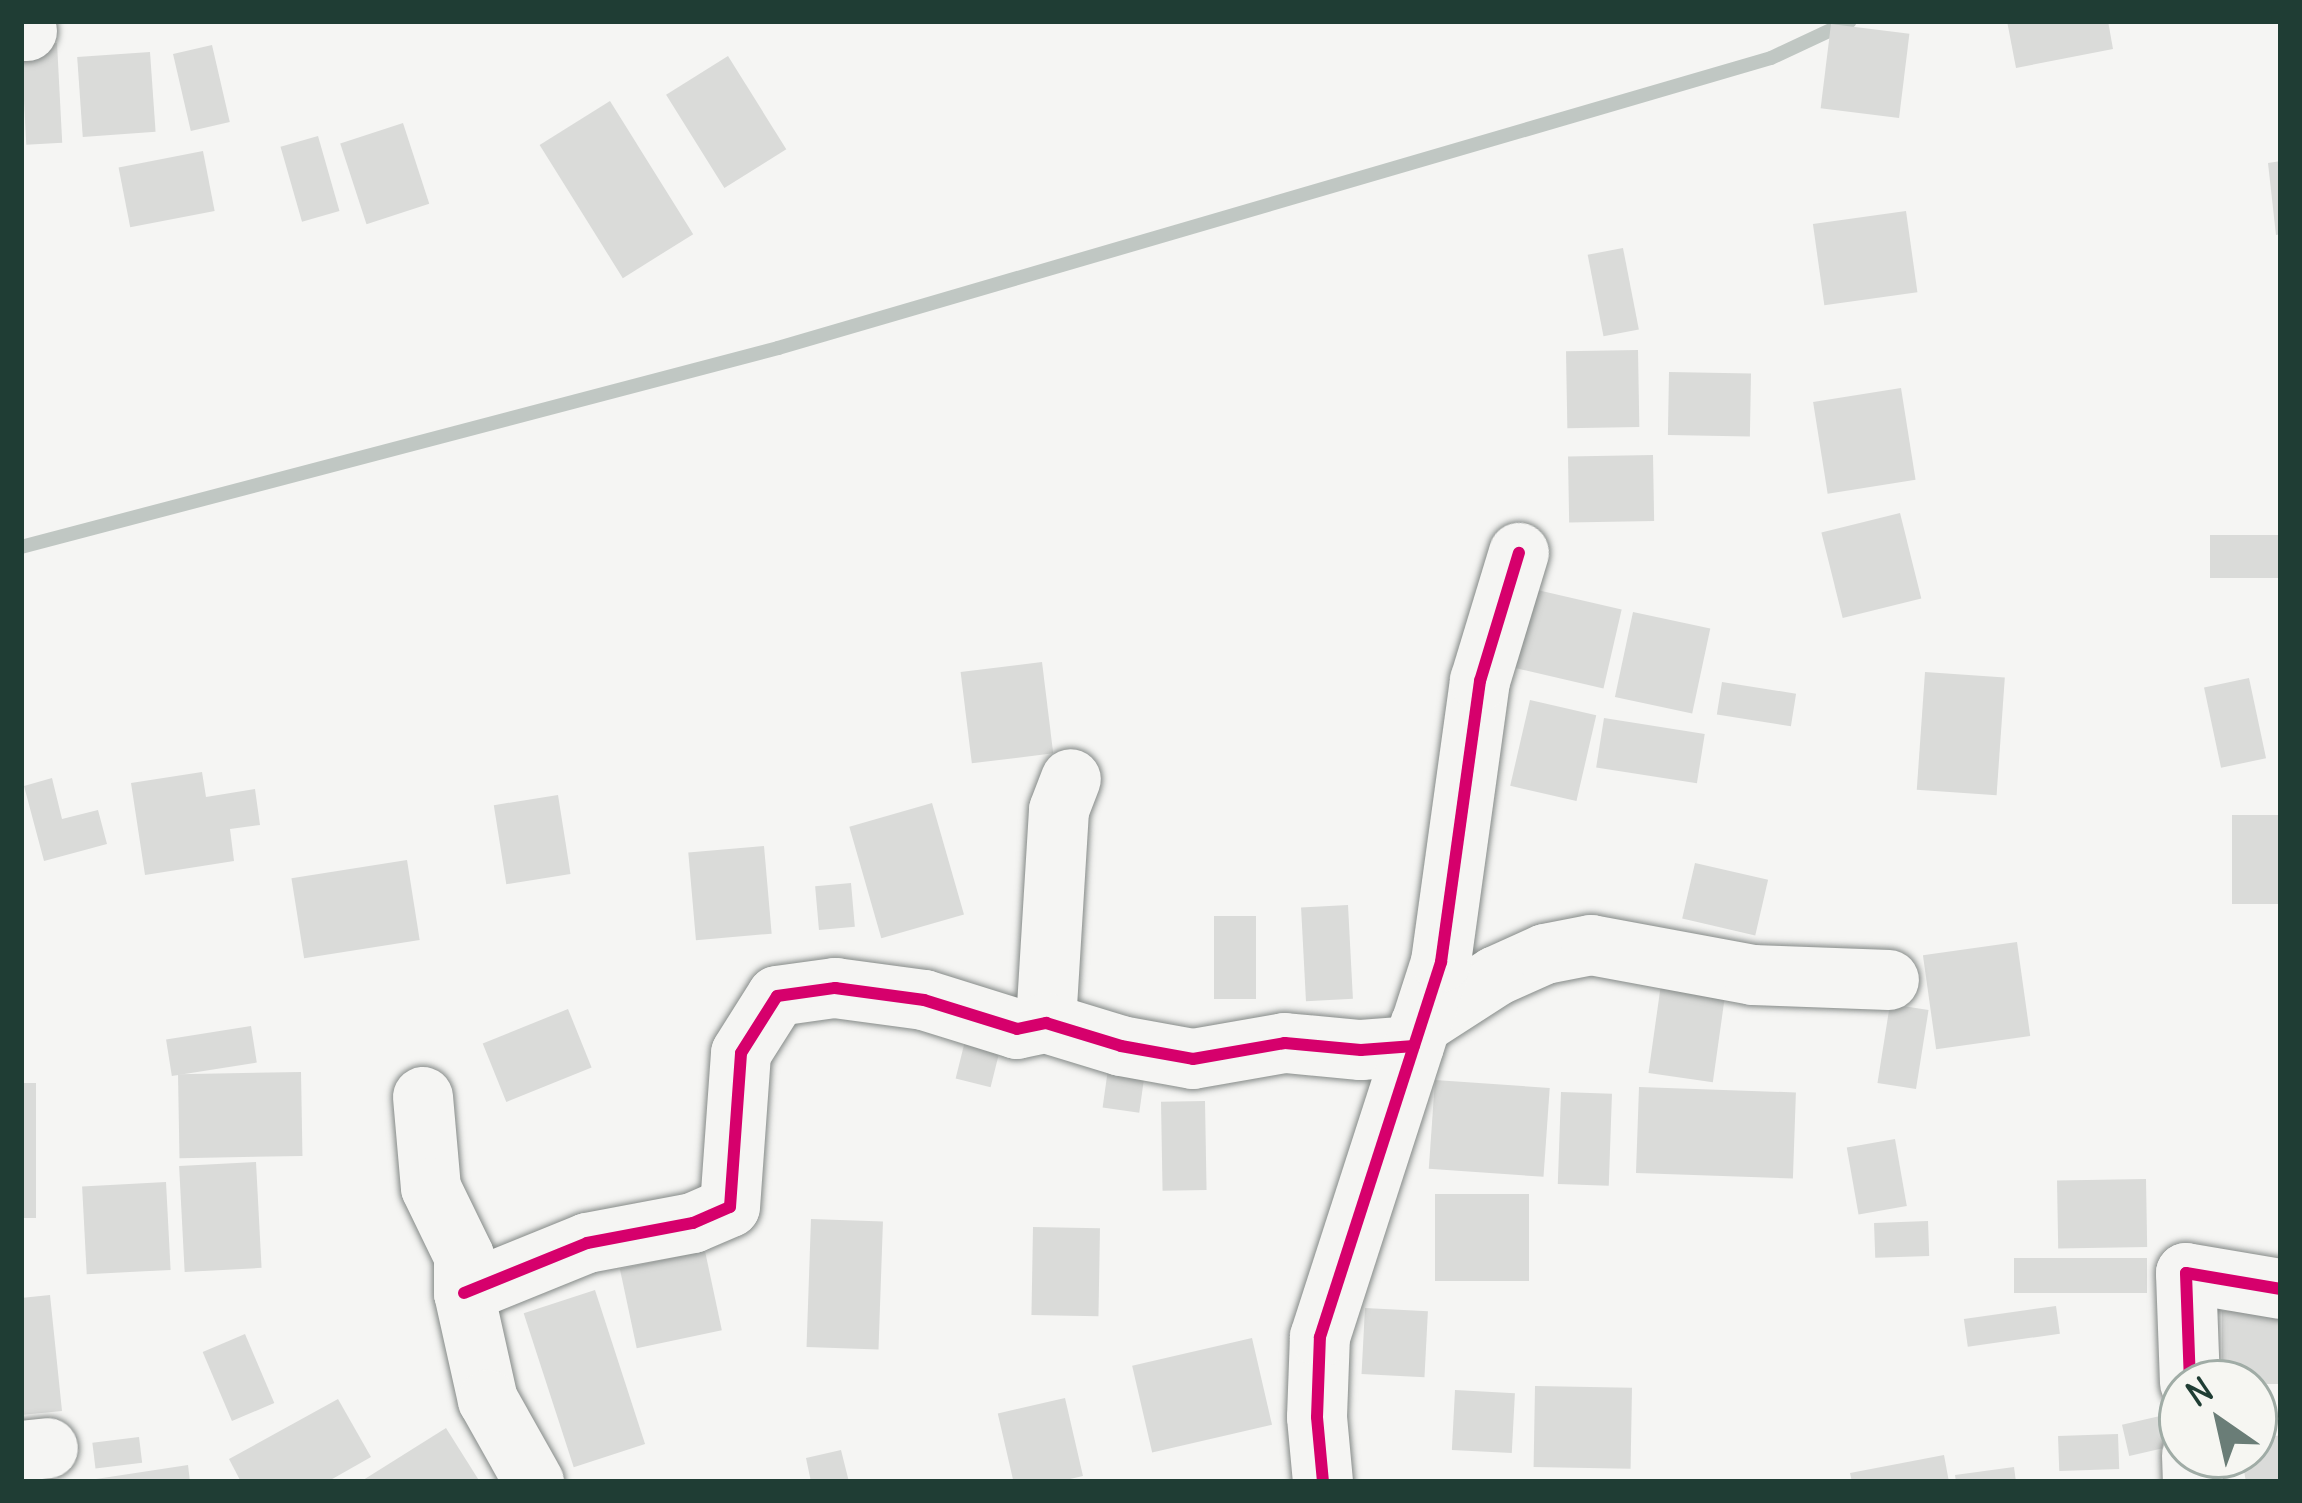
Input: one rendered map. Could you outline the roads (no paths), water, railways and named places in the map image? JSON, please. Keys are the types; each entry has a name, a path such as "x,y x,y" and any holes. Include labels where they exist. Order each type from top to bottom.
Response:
{"street":[{"path":"1323,1482 1317,1417 1320,1336 1353,1220 1441,962 1480,681 1519,553"},
{"path":"1046,1023 1059,810 1071,779"},
{"path":"464,1293 587,1243 693,1223 730,1207 741,1053 777,996 835,988 924,1000 1017,1029 1046,1023 1121,1046 1193,1059 1285,1043 1360,1050 1417,1035 1496,976 1545,954 1591,945 1753,975 1889,980"},
{"path":"423,1097 431,1187 464,1256 464,1293 488,1400 534,1482"},
{"path":"2189,1359 2186,1273 2281,1289"}],"waterway":[{"path":"21,547 778,348 1771,58 1850,21"}]}
